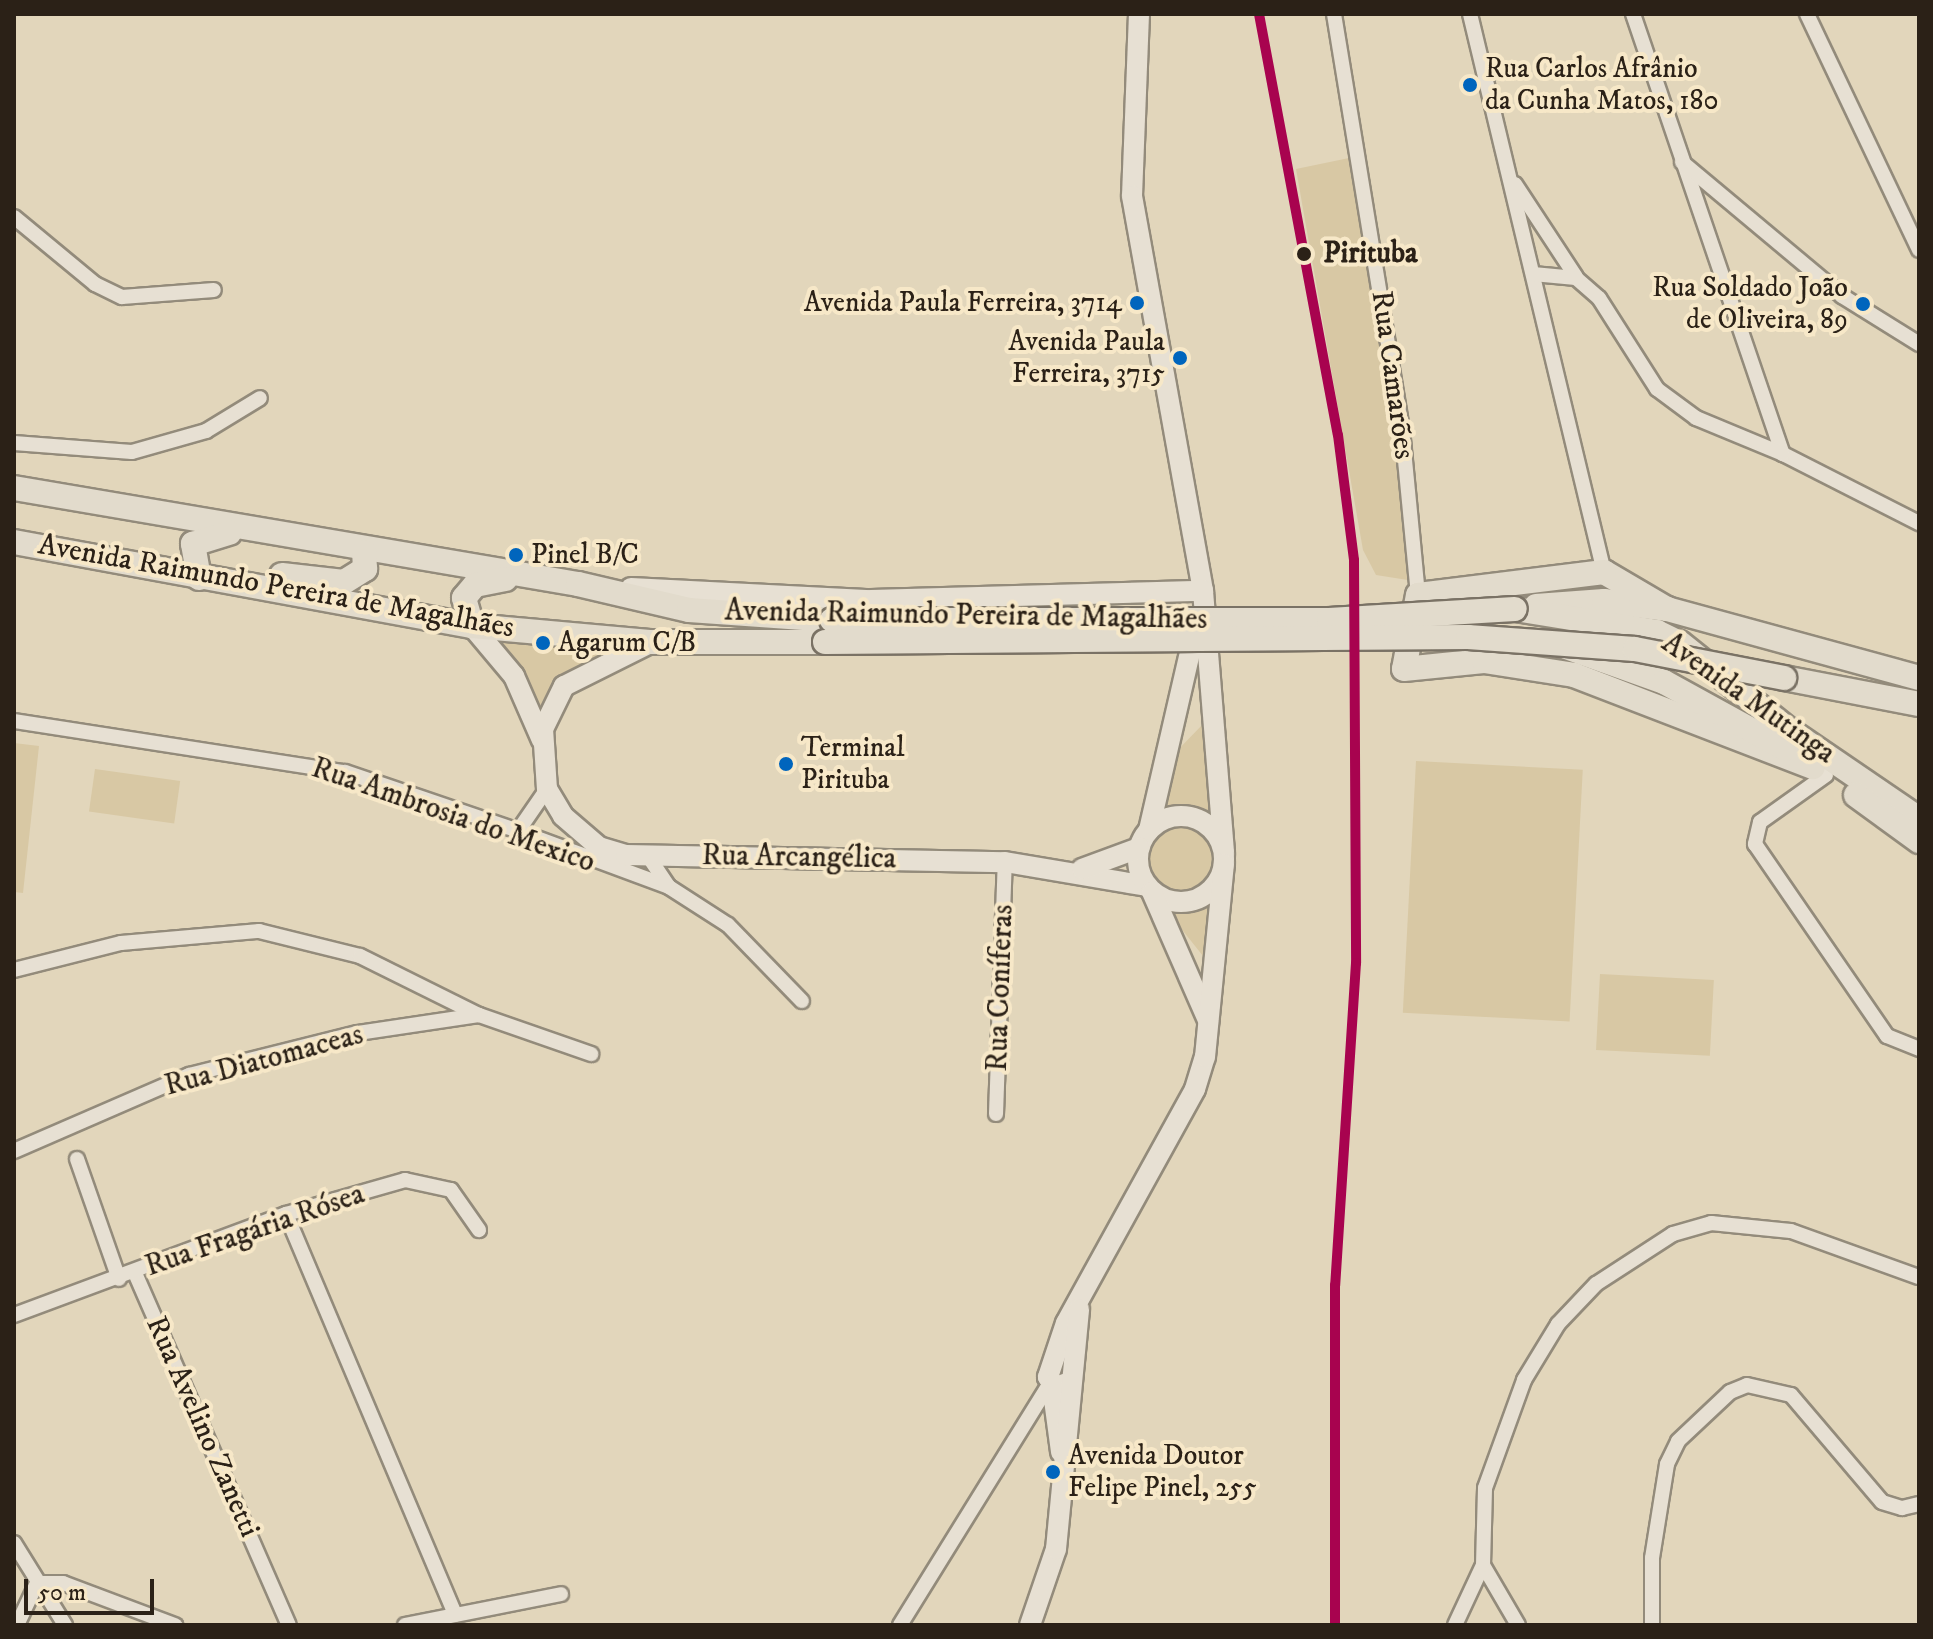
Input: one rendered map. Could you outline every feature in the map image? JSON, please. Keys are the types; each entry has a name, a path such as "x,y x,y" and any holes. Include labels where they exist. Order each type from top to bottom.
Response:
{"main road":[{"path":"1030,1625 1056,1549 1062,1456 1059,1377 1078,1301 1195,1089 1211,1027 1224,858 1203,591 1132,196 1139,14"},
{"name":"Avenida Raimundo Pereira de Magalhães","path":"14,488 364,552 578,584 689,610 829,631"},
{"path":"199,578 190,556 198,537 271,535"},
{"name":"Avenida Raimundo Pereira de Magalhães","path":"14,542 472,626 652,642 829,631 1329,620 1545,610 1577,600 1667,609 1919,678"},
{"path":"241,583 264,573 344,582 365,569 364,552"},
{"path":"1577,600 1604,572"},
{"path":"1667,609 1604,572 1418,595 1404,669 1484,661 1574,675 1820,771"},
{"path":"543,578 475,585 463,612 514,676 543,743"},
{"path":"578,584 871,600 1203,591"},
{"path":"1203,591 1144,839 1149,888 1211,1027"},
{"name":"Avenida Mutinga","path":"1545,610 1657,632 1680,643 1790,731 1919,819"},
{"path":"829,631 1549,641 1635,649 1919,704"},
{"name":"Avenida Mutinga","path":"1549,641 1716,707 1820,771 1919,841"},
{"path":"547,789 543,743 547,714 564,686 599,662 652,642"},
{"name":"Rua Arcangélica","path":"547,789 563,816 599,847 648,856 1005,862 1078,870 1149,888"},
{"path":"1144,839 1169,818 1193,817 1213,830 1224,858 1214,888 1192,901 1149,888"},
{"name":"Rua Arcangélica","path":"1078,870 1144,839"}],"street":[{"name":"Rua Camarões","path":"1334,14 1402,429 1418,595"},
{"path":"1470,14 1604,572"},
{"path":"1633,14 1783,454"},
{"path":"1807,14 1919,250"},
{"path":"1682,161 1842,296 1919,344"},
{"path":"1509,174 1576,278 1599,298 1657,389 1696,418 1783,454 1919,523"},
{"path":"14,217 95,284 122,297 214,290"},
{"path":"1533,274 1576,278"},
{"path":"14,443 132,452 206,431 260,398"},
{"name":"Rua Ambrosia do Mexico","path":"14,721 345,772 518,831 669,887 728,925 802,1001"},
{"path":"1820,771 1760,822 1755,844 1887,1036 1919,1049"},
{"path":"518,831 547,789"},
{"path":"648,856 669,887"},
{"name":"Rua Coníferas","path":"996,1114 1005,862"},
{"path":"14,970 121,943 259,931 360,956 479,1015 591,1054"},
{"name":"Rua Diatomaceas","path":"14,1151 189,1075 358,1033 479,1015"},
{"path":"77,1159 119,1279"},
{"name":"Rua Fragária Rósea","path":"14,1315 119,1279 286,1214 419,1181 451,1190 479,1230"},
{"path":"286,1214 455,1615"},
{"path":"1455,1625 1483,1565 1485,1488 1524,1380 1558,1324 1633,1258 1711,1223 1791,1231 1919,1277"},
{"name":"Rua Avelino Zanetti","path":"135,1273 289,1625"},
{"path":"900,1625 1059,1377"},
{"path":"1652,1625 1652,1558 1667,1464 1678,1441 1730,1392 1747,1385 1791,1395 1882,1502 1902,1508 1919,1504"},
{"path":"14,1543 65,1625"},
{"path":"1483,1565 1518,1625"},
{"path":"17,1625 37,1583"},
{"path":"37,1583 91,1589 175,1625"},
{"path":"405,1625 561,1594"}],"shaded area":[{"path":"1349,158 1414,581 1376,575 1363,550 1296,169"},
{"path":"487,633 623,645 574,668 540,721"},
{"path":"1204,723 1215,828 1191,814 1160,810 1173,755"},
{"path":"14,743 39,746 23,893 14,892"},
{"path":"1416,761 1583,770 1570,1021 1403,1013"},
{"path":"95,769 180,781 174,824 89,812"},
{"path":"1179,826 1203,836 1213,860 1203,884 1179,894 1155,884 1145,860 1155,836"},
{"path":"1219,887 1203,956 1160,902 1196,905"},
{"path":"1600,974 1714,980 1710,1056 1596,1050"}],"transit line":[{"path":"1259,14 1338,435 1354,560 1356,963 1335,1285 1335,1625"}],"place":[{"name":"Rua Carlos Afrânio da Cunha Matos, 180","path":"1470,85"},
{"name":"Pirituba","path":"1304,254"},
{"name":"Avenida Paula Ferreira, 3714","path":"1137,303"},
{"name":"Rua Soldado João de Oliveira, 89","path":"1863,304"},
{"name":"Avenida Paula Ferreira, 3715","path":"1180,358"},
{"name":"Pinel B/C","path":"516,555"},
{"name":"Agarum C/B","path":"543,643"},
{"name":"Terminal Pirituba","path":"786,764"},
{"name":"Avenida Doutor Felipe Pinel, 255","path":"1053,1472"}]}
